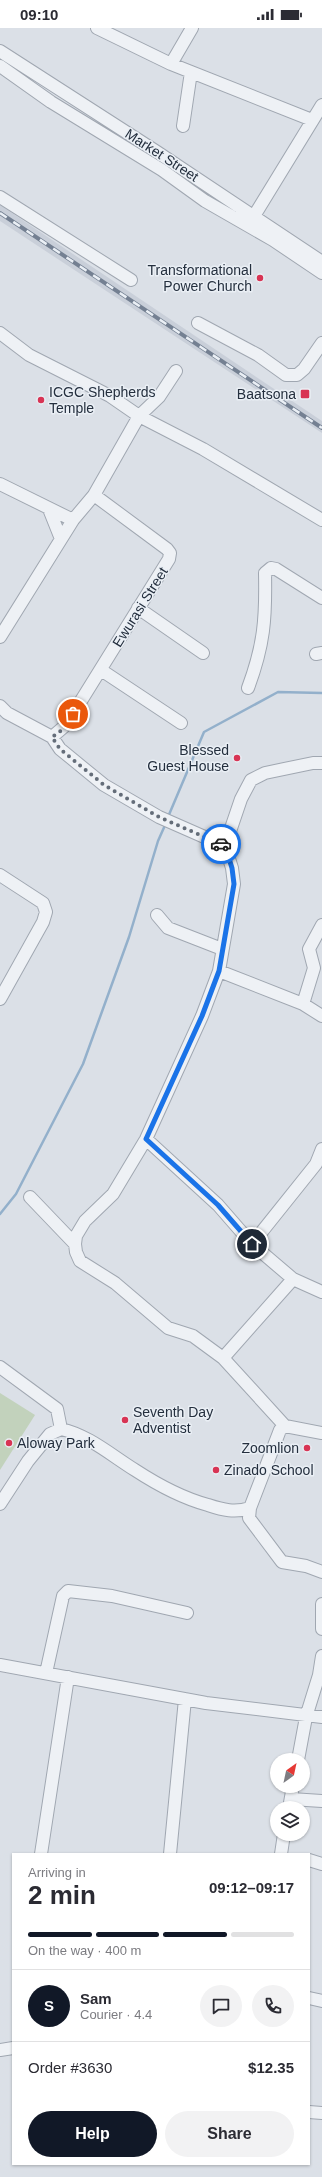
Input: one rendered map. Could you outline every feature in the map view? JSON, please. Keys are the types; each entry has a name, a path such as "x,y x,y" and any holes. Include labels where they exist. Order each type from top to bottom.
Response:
{"street":[{"path":"97,28 170,64 312,120"},
{"path":"170,64 192,28"},
{"name":"Market Street","path":"0,51 254,216 322,262"},
{"name":"Market Street","path":"0,66 51,102 162,170 205,201 261,233 322,273"},
{"path":"183,126 191,72"},
{"path":"254,216 322,105"},
{"path":"0,197 131,280"},
{"path":"198,323 258,355 286,375 296,375 304,369 322,343"},
{"path":"0,333 29,354 110,396 139,416 203,449 322,520"},
{"path":"0,637 73,520 94,495 139,416 159,397 176,371"},
{"path":"0,484 73,520"},
{"name":"Ewurasi Street","path":"52,737 66,725 169,559 170,553 94,495"},
{"path":"49,508 61,539"},
{"path":"248,688 258,661 263,638 266,608 265,573 271,568 276,569 322,598"},
{"path":"138,608 203,653"},
{"path":"101,670 181,723"},
{"path":"0,706 8,713 52,737 60,749 98,781 159,817 225,846"},
{"path":"322,763 313,763 265,773 251,780 241,799 225,846 232,868 234,884 219,971 199,1023 146,1139 113,1194 85,1221 76,1236 75,1244 76,1252 80,1261 115,1283 168,1328 193,1336 223,1358 285,1426 322,1433"},
{"path":"0,875 43,903 46,912 43,922 0,999"},
{"path":"157,915 168,928 222,949"},
{"path":"303,1004 314,968 309,949 322,925"},
{"path":"219,971 303,1004 322,1016"},
{"path":"146,1139 218,1205 252,1244 293,1279 322,1292"},
{"path":"252,1244 319,1166 322,1150"},
{"path":"30,1197 75,1244"},
{"path":"223,1358 293,1279"},
{"path":"0,1367 57,1409 60,1430"},
{"path":"285,1426 280,1430 250,1508 249,1518 282,1562 306,1566 322,1572"},
{"path":"0,1504 28,1461 50,1434 60,1430 76,1432 151,1480 184,1497 224,1510 239,1512 250,1508"},
{"path":"46,1673 63,1596 68,1591 112,1596 186,1613"},
{"path":"322,1604 322,1629"},
{"path":"299,1753 306,1717 319,1675 322,1656"},
{"path":"0,1665 185,1699 306,1717 322,1717"},
{"path":"41,1853 68,1678"},
{"path":"170,1853 185,1699"},
{"path":"310,1803 322,1802"},
{"path":"281,1853 283,1841"},
{"path":"310,1860 322,1864"},
{"path":"310,1998 322,2002"},
{"path":"0,2050 12,2048"},
{"path":"310,2112 322,2113"}],"shaded area":[{"path":"0,205 322,421 322,433 0,221"}],"green space":[{"name":"Aloway Park","path":"0,1393 35,1415 0,1470"}],"waterway":[{"path":"168,817 204,732 278,692 322,693"},
{"path":"0,1214 16,1194 83,1064 129,937 158,841 166,823"}],"railway":[{"path":"0,213 322,428"}],"way so far":[{"path":"73,714 62,730 52,737 60,749 104,785 159,817 221,844"}],"place":[{"name":"Transformational Power Church","path":"260,278"},
{"name":"Baatsona","path":"305,394"},
{"name":"ICGC Shepherds Temple","path":"41,400"},
{"name":"Blessed Guest House","path":"237,758"},
{"name":"Seventh Day Adventist","path":"125,1420"},
{"name":"Aloway Park","path":"9,1443"},
{"name":"Zoomlion","path":"307,1448"},
{"name":"Zinado School","path":"216,1470"}],"route":[{"path":"221,844 225,846 230,860 234,884 219,971 202,1016 146,1139 218,1205 252,1244"}]}
